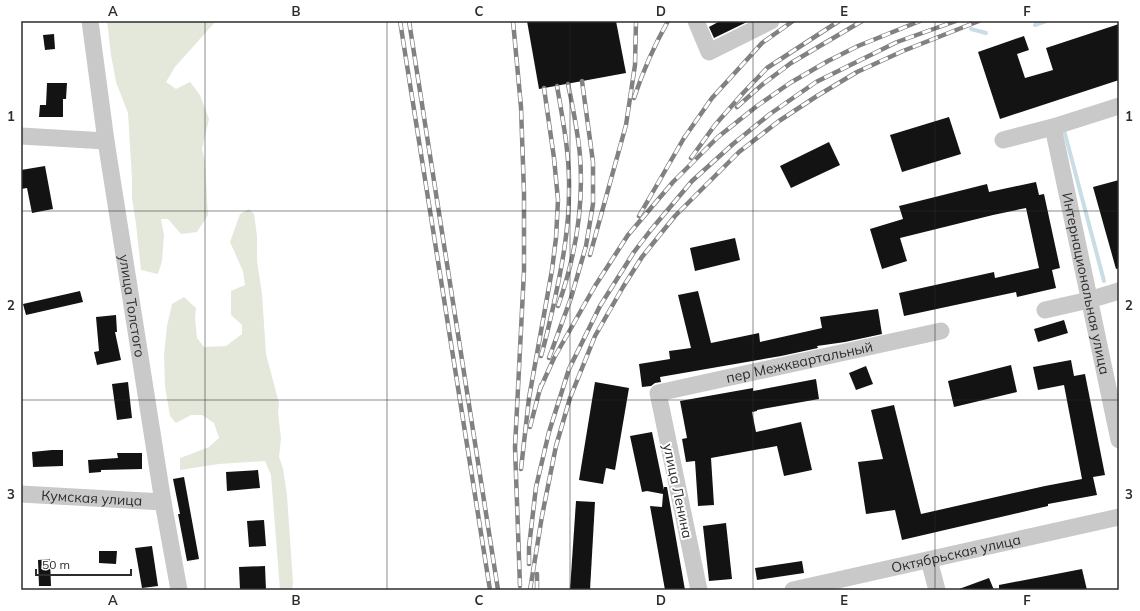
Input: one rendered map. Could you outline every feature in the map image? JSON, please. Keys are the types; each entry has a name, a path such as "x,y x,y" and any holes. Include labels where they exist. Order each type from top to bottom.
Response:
{"street":[{"name":"улица Толстого","path":"90,21 106,141 163,502 179,590"},
{"path":"696,21 709,52 771,21"},
{"path":"1003,140 1053,127 1119,106"},
{"name":"Интернациональная улица","path":"1053,127 1119,440"},
{"path":"21,136 106,141"},
{"path":"1045,310 1089,300 1119,291"},
{"name":"пер Межквартальный","path":"658,393 941,331"},
{"name":"улица Ленина","path":"658,393 699,590"},
{"name":"Кумская улица","path":"21,494 163,502"},
{"name":"Октябрьская улица","path":"793,590 1119,517"},
{"path":"929,560 937,590"}],"shaded area":[{"path":"107,21 216,21 175,67 166,82 176,89 190,82 200,95 209,119 202,149 205,161 208,215 197,232 181,234 168,219 161,219 164,235 162,261 158,274 141,270 132,198 128,113 116,82"},
{"path":"249,209 254,214 257,236 257,261 262,294 266,354 279,403 278,413 281,438 279,457 283,468 287,495 293,583 292,590 280,590 271,475 265,461 219,464 180,470 180,458 209,447 219,438 214,423 202,415 191,415 176,423 170,416 165,387 164,355 167,326 172,304 184,297 196,308 195,318 197,338 204,347 226,346 242,334 242,325 231,315 231,291 245,285 243,271 230,242 240,214"}],"building":[{"path":"527,21 616,21 626,73 539,89"},
{"path":"720,21 749,21 714,38 709,27"},
{"path":"1119,24 1119,80 1000,119 978,52 1024,36 1029,50 1017,54 1025,78 1053,70 1046,48"},
{"path":"54,34 55,49 45,50 43,35"},
{"path":"47,83 67,83 66,99 63,99 63,117 39,117 40,105 46,105"},
{"path":"949,117 961,154 902,172 890,135"},
{"path":"829,142 840,165 791,188 780,166"},
{"path":"45,166 53,209 32,213 27,188 21,189 21,170"},
{"path":"1119,180 1119,268 1116,269 1093,187"},
{"path":"1036,182 1039,195 1044,194 1060,268 1052,270 1056,288 1017,297 1016,292 904,316 899,293 994,272 995,278 1039,268 1026,208 900,238 907,261 882,269 870,229 903,219 899,206 987,184 989,192"},
{"path":"735,238 740,260 695,271 690,248"},
{"path":"80,291 83,302 26,315 23,304"},
{"path":"698,291 711,343 759,333 760,342 822,328 820,317 878,309 882,334 817,346 818,348 781,356 660,377 661,382 655,383 651,386 642,387 639,364 670,359 669,351 691,348 678,295"},
{"path":"116,315 117,332 115,332 121,360 97,365 94,352 99,351 96,317"},
{"path":"1064,320 1068,333 1038,342 1034,329"},
{"path":"1071,360 1074,376 1085,374 1105,475 1093,477 1097,495 1048,504 1048,506 902,540 895,510 866,514 858,462 883,459 871,410 894,405 921,514 1082,479 1064,385 1038,390 1033,367"},
{"path":"1011,365 1017,392 954,407 948,381"},
{"path":"866,366 873,384 856,390 849,373"},
{"path":"816,379 819,399 752,412 756,432 801,422 812,470 784,476 777,446 711,458 714,505 698,506 695,461 686,462 682,439 687,438 680,401 753,388 753,391"},
{"path":"128,382 132,418 117,420 112,384"},
{"path":"595,382 629,388 615,470 606,468 603,484 579,480"},
{"path":"652,432 664,490 664,487 667,487 685,590 665,590 650,506 662,507 663,494 647,491 642,492 630,436"},
{"path":"63,450 63,466 33,467 32,452"},
{"path":"117,453 142,453 142,469 101,470 101,472 89,473 88,460 118,458"},
{"path":"258,470 260,488 227,491 226,472"},
{"path":"184,477 199,559 187,561 173,479"},
{"path":"576,501 595,502 590,590 570,590"},
{"path":"264,520 266,546 249,547 247,521"},
{"path":"726,523 732,579 709,581 703,526"},
{"path":"152,546 158,586 142,588 135,548"},
{"path":"99,551 117,551 116,564 99,563"},
{"path":"50,559 51,586 39,586 38,560"},
{"path":"802,561 804,573 757,580 755,568"},
{"path":"265,566 266,590 240,590 239,567"},
{"path":"1082,569 1087,590 999,590 999,585"},
{"path":"989,578 994,590 959,589"}],"waterway":[{"path":"1035,25 1046,21"},
{"path":"971,29 986,33"},
{"path":"1064,130 1104,281"}],"railway":[{"path":"400,21 490,590"},
{"path":"409,21 498,590"},
{"path":"513,21 521,107 524,193 524,271 515,447 520,586"},
{"path":"590,255 626,125 635,65 636,21"},
{"path":"634,98 649,59 668,21"},
{"path":"639,216 684,138 712,98 762,43 793,21"},
{"path":"691,158 715,125 767,68 839,21"},
{"path":"737,107 763,84 791,63 862,21"},
{"path":"540,389 554,358 595,286 628,235 673,182 718,137 757,106 790,83 828,61 858,46 920,21"},
{"path":"529,564 529,547 536,487 549,432 569,369 600,306 634,252 650,231 692,181 733,144 770,114 816,82 897,42 956,21"},
{"path":"530,590 542,516 556,446 570,398 595,336 642,257 675,216 739,152 779,121 857,72 903,51 979,21"},
{"path":"549,358 571,298 586,246 593,204 593,162 582,81"},
{"path":"558,306 569,269 577,232 581,194 579,147 568,84"},
{"path":"541,356 560,275 569,206 567,152 557,86"},
{"path":"521,469 529,398 552,270 556,238 558,200 554,158 544,88"},
{"path":"530,427 541,385"},
{"path":"537,574 537,590"}]}
